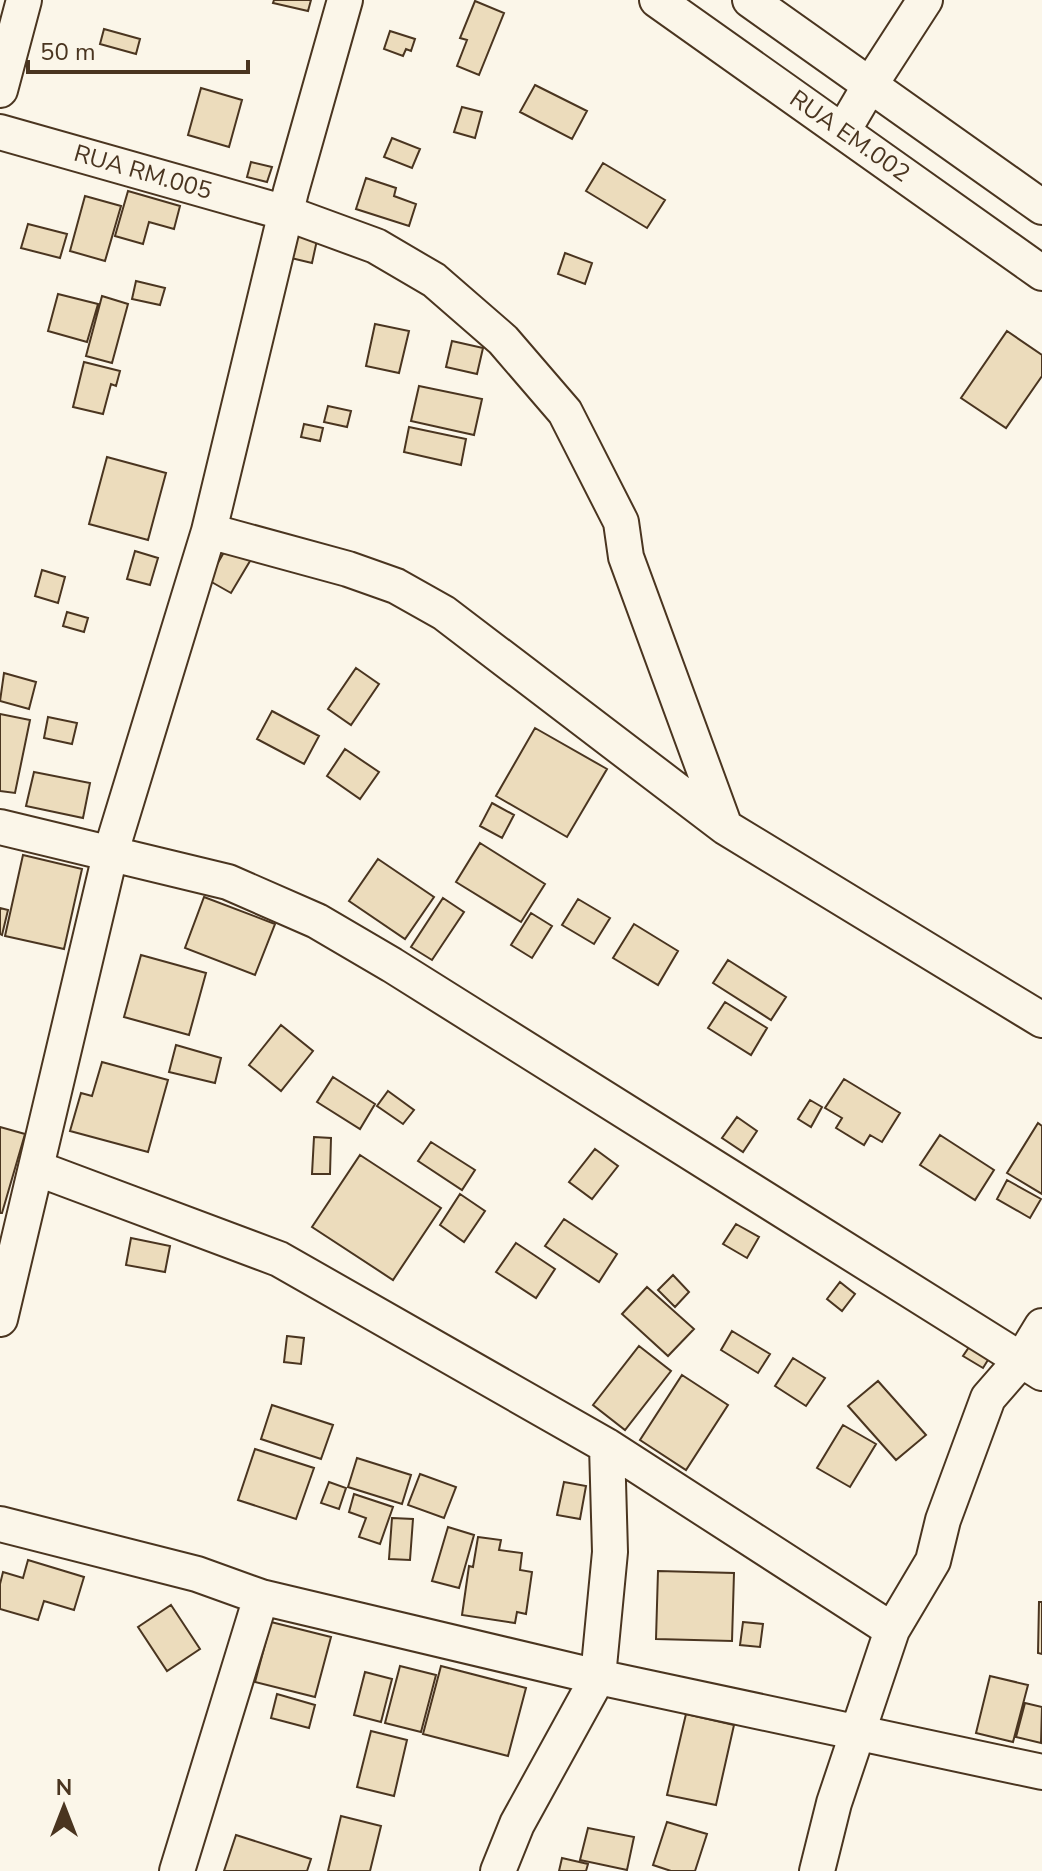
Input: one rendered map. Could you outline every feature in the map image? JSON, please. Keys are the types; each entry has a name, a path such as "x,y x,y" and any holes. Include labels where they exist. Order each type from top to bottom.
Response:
{"street":[{"path":"0,90 24,0"},
{"path":"0,1319 110,855 209,531 286,213 345,0"},
{"name":"RUA EM.002","path":"657,0 1042,273"},
{"path":"750,0 1042,207"},
{"path":"843,131 925,0"},
{"name":"RUA RM.005","path":"0,132 286,213 376,246 434,280 503,340 565,412 621,522 626,557 725,827"},
{"path":"209,531 348,569 396,586 432,606 725,827 1042,1020"},
{"path":"0,827 228,882 317,921 1032,1366"},
{"path":"36,1168 279,1259 607,1446 892,1630"},
{"path":"817,1871 834,1803 892,1630 933,1561 943,1520 988,1398 1032,1366 1042,1326"},
{"path":"498,1871 517,1824 598,1677 610,1552 607,1446"},
{"path":"0,1524 197,1574 261,1597 598,1677 1042,1772"},
{"path":"177,1871 261,1597"}],"building":[{"path":"274,0 311,0 308,11 273,3"},
{"path":"475,1 504,13 479,75 457,66 467,40 460,38"},
{"path":"104,29 140,39 136,54 100,44"},
{"path":"390,31 415,39 411,51 406,49 403,56 384,49"},
{"path":"535,85 587,111 572,139 520,112"},
{"path":"201,88 242,100 229,147 188,135"},
{"path":"462,107 482,112 475,138 454,132"},
{"path":"392,138 420,149 412,168 384,157"},
{"path":"251,162 272,167 267,182 247,177"},
{"path":"603,163 665,200 647,228 586,191"},
{"path":"366,178 396,188 394,196 416,204 409,226 356,209"},
{"path":"128,191 180,206 174,229 149,222 143,244 115,236"},
{"path":"85,196 121,206 105,261 70,251"},
{"path":"28,224 67,234 60,258 21,248"},
{"path":"296,235 317,240 312,263 291,258"},
{"path":"565,253 592,263 585,284 558,274"},
{"path":"136,281 165,288 160,305 132,299"},
{"path":"58,294 98,304 87,342 48,331"},
{"path":"102,296 128,304 112,363 86,356"},
{"path":"375,324 409,331 399,373 366,366"},
{"path":"1007,331 1042,355 1042,376 1006,428 961,398"},
{"path":"452,341 483,348 477,374 446,367"},
{"path":"84,362 120,371 116,386 111,384 103,414 73,407"},
{"path":"419,386 482,399 474,435 411,421"},
{"path":"328,406 351,411 347,427 324,422"},
{"path":"304,424 323,428 320,441 301,437"},
{"path":"409,427 466,439 461,465 404,452"},
{"path":"107,457 166,473 148,540 89,524"},
{"path":"227,547 250,561 231,593 208,580"},
{"path":"135,551 158,558 150,585 127,579"},
{"path":"42,570 65,577 58,603 35,596"},
{"path":"67,612 88,618 84,632 63,626"},
{"path":"356,668 379,684 351,725 328,709"},
{"path":"4,673 36,682 29,709 0,701"},
{"path":"272,711 319,736 304,764 257,739"},
{"path":"0,714 30,720 15,793 0,791"},
{"path":"48,717 77,723 72,744 44,738"},
{"path":"535,728 607,769 567,837 496,796"},
{"path":"345,749 379,772 360,799 327,776"},
{"path":"34,772 90,783 83,818 26,806"},
{"path":"492,803 514,815 502,838 480,826"},
{"path":"480,843 545,884 521,922 456,882"},
{"path":"23,855 82,869 64,949 5,936"},
{"path":"378,859 434,897 405,939 349,901"},
{"path":"204,897 275,924 255,975 185,948"},
{"path":"443,898 464,912 432,960 411,947"},
{"path":"578,899 610,918 594,944 562,925"},
{"path":"0,908 8,910 2,935 0,934"},
{"path":"531,913 552,926 532,958 511,945"},
{"path":"634,924 678,951 658,985 613,958"},
{"path":"141,955 206,973 189,1035 124,1017"},
{"path":"728,960 786,997 771,1020 713,983"},
{"path":"725,1002 767,1028 751,1055 708,1028"},
{"path":"281,1025 313,1051 281,1091 249,1065"},
{"path":"176,1045 221,1058 215,1083 169,1072"},
{"path":"102,1062 168,1080 148,1152 70,1131 81,1093 92,1096"},
{"path":"333,1077 375,1104 360,1129 317,1102"},
{"path":"844,1079 900,1113 882,1142 870,1135 864,1145 836,1128 842,1118 825,1108"},
{"path":"388,1091 414,1110 403,1124 377,1106"},
{"path":"810,1100 822,1107 811,1127 798,1119"},
{"path":"737,1117 757,1131 743,1152 722,1138"},
{"path":"1038,1123 1042,1126 1042,1194 1007,1173"},
{"path":"0,1127 25,1134 2,1213 0,1213"},
{"path":"940,1135 994,1170 975,1200 920,1165"},
{"path":"314,1137 331,1138 330,1174 312,1174"},
{"path":"431,1142 475,1170 462,1190 418,1161"},
{"path":"595,1149 618,1166 592,1199 569,1182"},
{"path":"360,1155 441,1208 393,1280 312,1227"},
{"path":"1007,1180 1041,1199 1030,1218 997,1199"},
{"path":"460,1194 485,1211 464,1242 440,1225"},
{"path":"564,1219 617,1254 599,1282 545,1246"},
{"path":"736,1224 759,1237 747,1258 723,1244"},
{"path":"131,1238 170,1246 165,1272 126,1265"},
{"path":"516,1243 555,1269 536,1298 496,1272"},
{"path":"673,1275 689,1292 675,1307 658,1290"},
{"path":"840,1282 855,1294 842,1311 827,1299"},
{"path":"647,1287 694,1329 668,1356 622,1314"},
{"path":"732,1331 770,1354 758,1373 721,1350"},
{"path":"978,1334 996,1347 983,1368 963,1356"},
{"path":"287,1336 304,1338 301,1364 284,1362"},
{"path":"639,1346 671,1371 625,1430 593,1405"},
{"path":"793,1358 825,1378 806,1406 775,1386"},
{"path":"682,1375 728,1405 686,1470 640,1440"},
{"path":"878,1381 926,1435 896,1460 848,1406"},
{"path":"272,1405 333,1425 321,1459 261,1439"},
{"path":"843,1425 876,1444 850,1487 817,1468"},
{"path":"255,1449 314,1468 296,1519 238,1500"},
{"path":"357,1458 411,1475 402,1504 348,1487"},
{"path":"420,1474 456,1487 444,1518 408,1505"},
{"path":"329,1482 346,1488 339,1509 321,1503"},
{"path":"564,1482 586,1486 580,1519 557,1515"},
{"path":"354,1494 393,1507 380,1544 359,1537 366,1518 349,1512"},
{"path":"392,1518 413,1519 410,1560 389,1559"},
{"path":"448,1527 474,1535 459,1588 432,1581"},
{"path":"478,1537 501,1540 499,1550 522,1553 520,1570 532,1572 526,1614 517,1612 515,1623 462,1615 469,1566 473,1567"},
{"path":"28,1560 84,1577 74,1610 44,1601 38,1620 0,1609 3,1572 23,1578"},
{"path":"658,1571 734,1573 732,1641 656,1639"},
{"path":"1039,1602 1042,1602 1042,1654 1038,1653"},
{"path":"171,1605 200,1649 167,1671 138,1627"},
{"path":"271,1622 331,1637 315,1697 255,1682"},
{"path":"743,1622 763,1624 760,1647 740,1645"},
{"path":"400,1666 436,1675 421,1732 385,1723"},
{"path":"441,1666 526,1688 508,1756 423,1734"},
{"path":"365,1672 392,1679 381,1722 354,1715"},
{"path":"990,1676 1028,1685 1013,1742 976,1733"},
{"path":"277,1694 315,1705 309,1728 271,1718"},
{"path":"1025,1703 1042,1707 1041,1743 1016,1737"},
{"path":"686,1714 734,1725 716,1805 667,1795"},
{"path":"371,1731 407,1740 394,1796 357,1787"},
{"path":"341,1816 381,1826 370,1871 328,1871"},
{"path":"667,1822 707,1834 695,1871 671,1871 653,1865"},
{"path":"588,1828 634,1837 627,1870 580,1860"},
{"path":"236,1835 311,1859 307,1871 224,1871"},
{"path":"562,1858 588,1864 586,1871 559,1871"}]}
